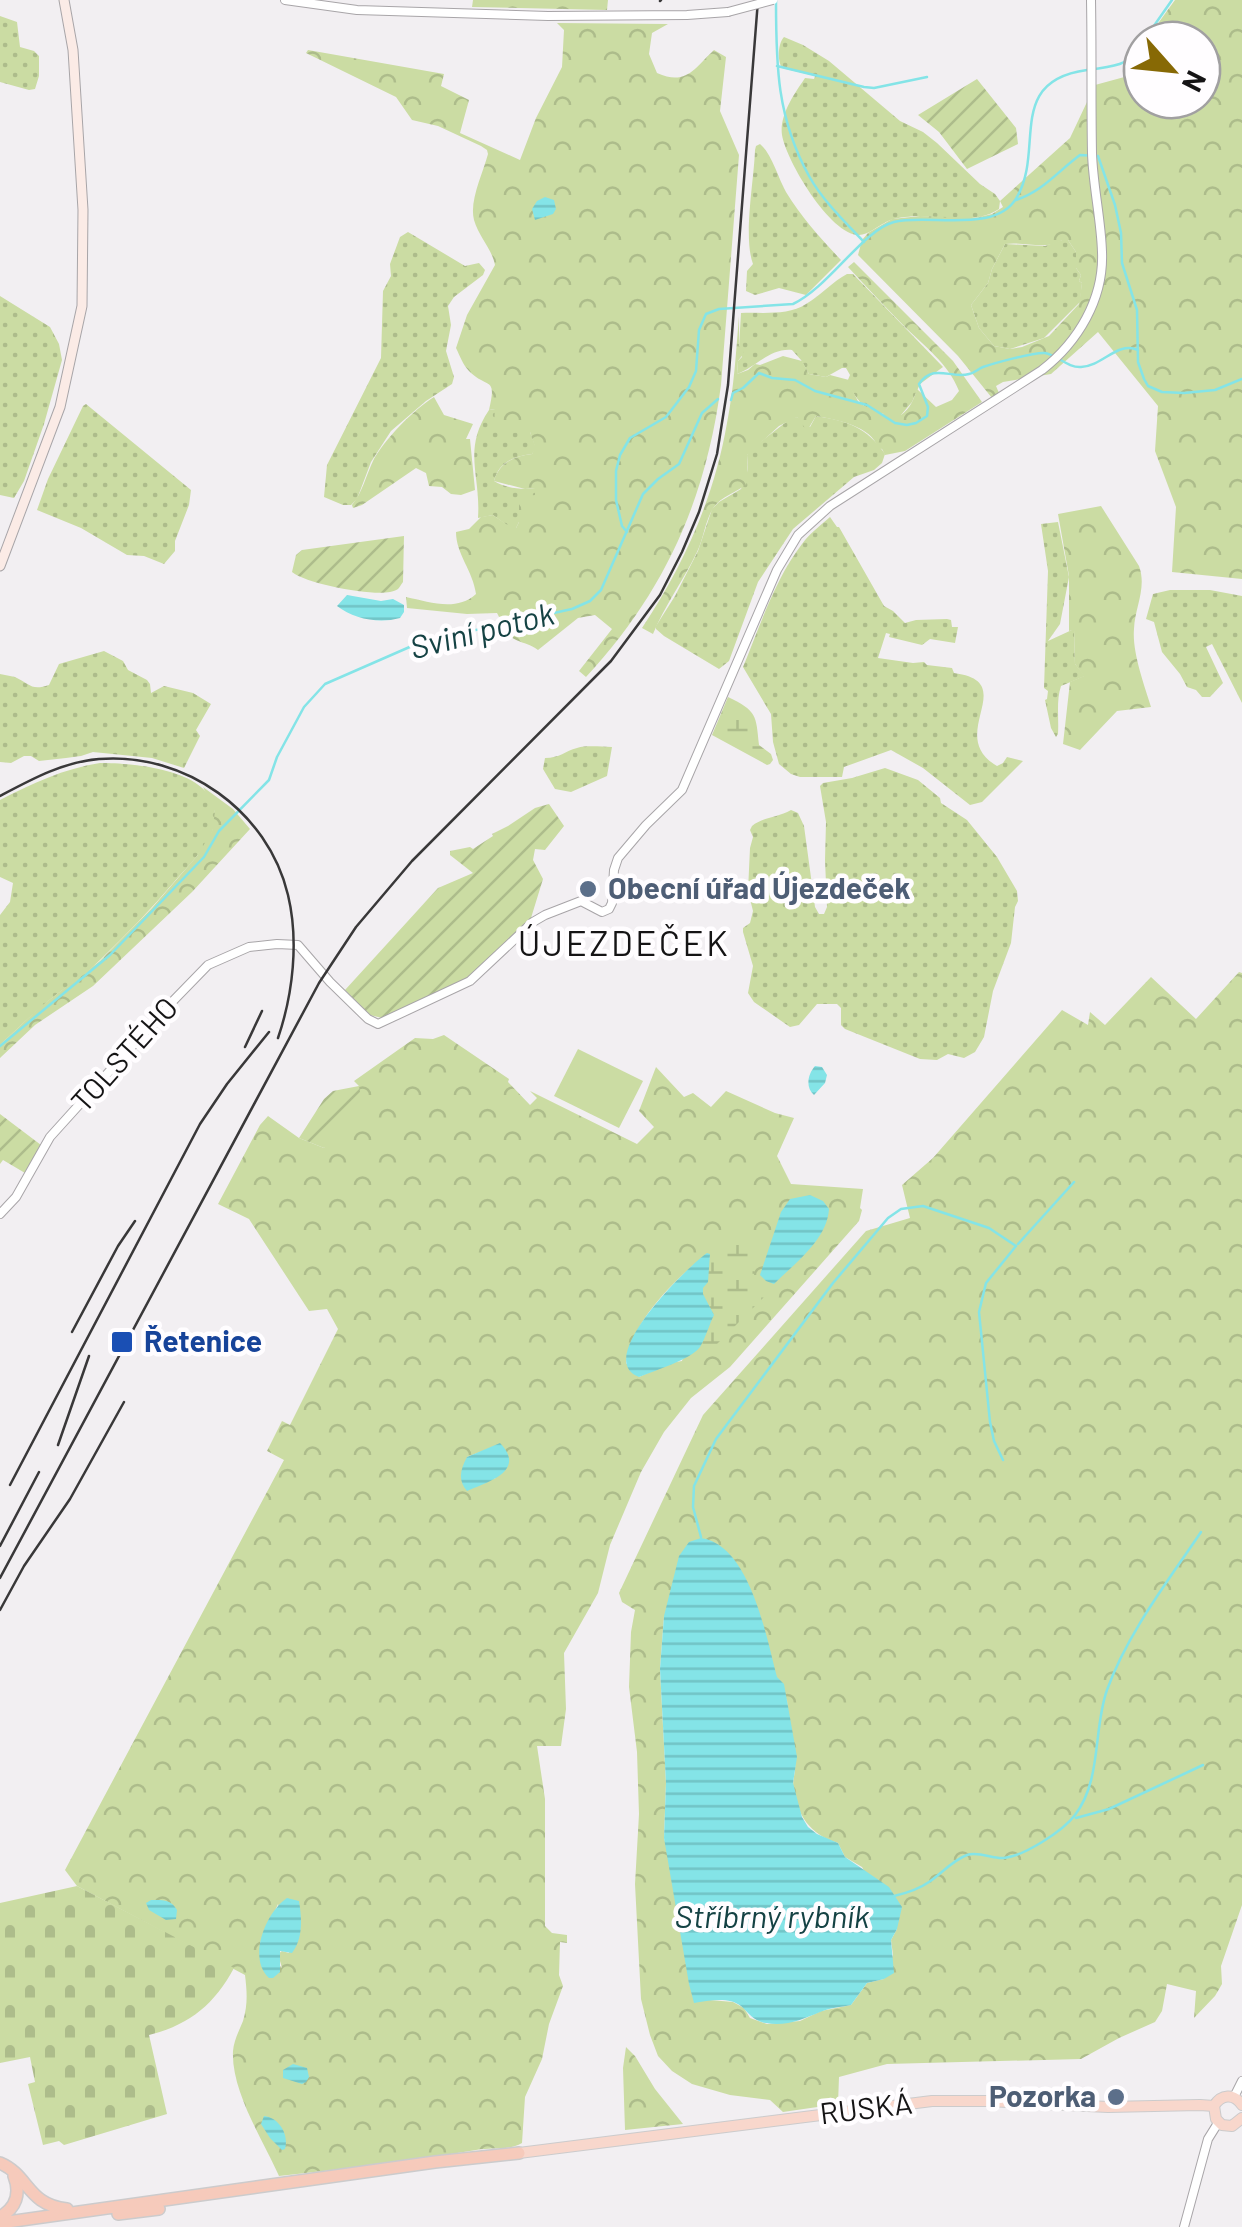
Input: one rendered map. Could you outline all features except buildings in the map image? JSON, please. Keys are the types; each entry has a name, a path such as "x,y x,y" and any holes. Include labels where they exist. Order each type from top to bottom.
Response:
{"highway":[{"path":"0,2220 519,2153"},
{"path":"24,2227 519,2153"},
{"path":"0,2164 12,2170 46,2204 91,2210"},
{"path":"0,2164 11,2172 18,2188 14,2204 0,2220"}],"main road":[{"path":"0,566 63,399 82,298 81,182 73,54 64,0"},
{"path":"1238,2101 1224,2097 1214,2106 1214,2115 1218,2122 1232,2126 1242,2118"},
{"name":"RUSKÁ","path":"519,2153 932,2101 1214,2106"}],"street":[{"path":"285,0 370,11 568,16 696,15 728,12 773,0"},
{"name":"TOLSTÉHO","path":"0,1214 16,1197 50,1138 208,965 248,947 298,945 368,1020 378,1024 470,981 538,919 580,901 602,912 609,909 620,855 682,790 786,554 812,520 1057,358 1076,337 1100,284 1102,254 1092,155 1091,0"},
{"path":"1238,2101 1242,2081"},
{"path":"1184,2227 1208,2138 1218,2122"}],"green space":[{"path":"473,0 608,0 607,10 472,7"},
{"path":"1175,0 1242,0 1242,579 1172,572 1176,507 1155,451 1158,406 1098,332 1051,374 1003,382 996,386 999,393 992,398 958,356 858,255 868,233 892,219 975,218 1003,207 1000,201 1070,138 1095,85 1122,78 1122,120 1222,120 1222,20 1160,20","holes":["1068,240 1076,252 1076,268 1082,283 1079,304 1049,336 1022,347 994,346 979,328 971,305 988,283 1005,244 1042,245"]},
{"path":"0,16 17,22 20,47 39,56 35,89 0,82"},
{"path":"557,23 668,24 652,33 649,54 657,73 667,77 689,74 714,50 726,57 720,111 739,155 721,385 705,467 678,542 659,577 614,645 586,677 579,671 612,629 595,615 578,618 538,650 510,635 497,613 407,608 406,597 451,604 476,594 456,532 469,529 481,517 493,515 516,528 519,497 535,495 535,488 494,481 503,465 532,454 535,447 530,432 499,430 495,409 489,410 491,387 469,371 456,348 467,315 495,265 473,212 488,154 481,146 438,126 412,120 396,97 306,53 308,50 444,74 441,86 469,100 460,133 520,160 562,67 564,30"},
{"path":"784,37 829,61 900,121 937,143 995,194 1000,201 999,209 970,218 897,218 859,235 835,223 800,178 785,146 785,112 805,78 815,76 782,68 779,52"},
{"path":"977,79 1016,128 1018,144 967,169 939,132 918,115"},
{"path":"760,144 792,202 841,260 806,295 779,288 755,295 746,291 747,271 753,264 749,239 755,150"},
{"path":"408,232 465,266 479,263 485,270 448,306 451,325 446,351 454,377 452,384 391,431 371,462 357,499 351,505 343,505 324,497 327,465 381,358 383,291 391,276 390,264 400,237"},
{"path":"1068,240 1076,252 1076,268 1082,283 1080,302 1044,338 1010,349 994,346 979,328 971,305 988,283 1005,244 1045,246"},
{"path":"854,262 953,361 982,402 905,451 885,455 869,434 843,422 816,416 808,429 797,417 779,426 747,455 746,485 714,507 697,552 653,634 642,628 684,555 714,478 729,410 739,316 739,346 744,353 738,361 737,374 783,356 802,361 809,374 849,380 859,403 883,415 887,407 901,415 917,389 936,407 952,400 959,391 942,363 848,267"},
{"path":"847,274 853,274 943,367 920,384 901,415 881,413 862,404 847,382 850,375 846,368 826,377 809,374 792,350 770,355 737,374 742,357 741,313 799,308"},
{"path":"0,296 50,327 62,360 44,424 14,498 0,495"},
{"path":"434,397 444,415 473,424 466,439 470,439 475,490 461,495 429,486 426,473 416,468 353,508 384,444"},
{"path":"86,404 191,490 175,551 164,564 144,556 127,555 81,528 37,510 48,479"},
{"path":"495,409 530,432 536,448 532,454 513,458 496,474 494,481 503,485 535,488 535,496 519,498 519,522 512,529 493,515 478,518 474,450 481,424 489,410"},
{"path":"816,416 863,431 885,454 882,463 854,477 793,529 758,582 729,661 719,669 664,636 656,626 698,551 712,509 741,489 750,450 790,419 797,417 810,427"},
{"path":"1101,506 1141,574 1134,638 1151,707 1117,711 1080,750 1063,744 1070,682 1084,676 1075,664 1074,630 1069,631 1069,576 1058,514"},
{"path":"830,517 884,606 905,623 947,619 952,627 958,627 955,643 930,639 922,645 886,633 878,658 952,668 954,673 973,678 982,687 984,698 977,740 983,753 997,766 1007,757 1023,761 982,802 970,805 923,768 891,750 844,767 842,777 800,777 779,764 771,714 743,667 792,558"},
{"path":"1058,522 1069,577 1060,624 1048,641 1074,629 1075,664 1085,676 1061,686 1056,737 1045,700 1048,691 1044,688 1048,571 1041,524"},
{"path":"404,536 403,582 393,591 340,588 292,572 296,555 302,550"},
{"path":"1210,590 1242,596 1242,703 1212,644 1206,647 1223,683 1210,697 1202,697 1187,687 1162,652 1154,622 1146,619 1153,594"},
{"path":"104,651 147,680 151,693 164,686 193,693 211,704 196,730 200,736 184,768 152,758 93,752 39,761 24,756 11,763 0,762 0,674 43,687 49,685 59,664"},
{"path":"728,697 753,715 759,745 771,754 770,764 712,735"},
{"path":"612,747 607,776 571,792 555,789 543,769 545,758 573,749"},
{"path":"100,763 158,769 196,783 209,795 215,812 212,832 195,858 119,941 0,1045 0,915 10,902 13,883 0,877 0,800 48,777"},
{"path":"885,768 918,780 941,803 967,820 997,857 1017,891 1011,943 993,991 984,1037 975,1052 964,1058 948,1054 937,1060 920,1059 845,1029 837,1004 817,1004 799,1025 790,1027 754,1002 748,993 753,966 743,928 750,923 753,911 748,891 752,826 791,810 798,813 804,826 815,907 819,914 824,914 826,822 820,786"},
{"path":"203,787 233,809 250,829 192,892 93,986 35,1025 0,1058 0,1045 40,1007 100,961 197,856 212,831 215,812"},
{"path":"549,804 564,826 545,850 535,849 533,860 543,879 531,918 467,979 382,1018 370,1015 345,990 438,888 473,873 450,851 473,849 535,808"},
{"path":"1242,973 1242,1905 1221,1966 1222,1984 1194,2018 1196,1991 1167,1984 1162,2011 1155,2022 1081,2059 887,2064 839,2077 838,2104 783,2112 770,2100 730,2095 692,2084 658,2056 641,1999 635,1884 637,1752 629,1687 635,1610 622,1602 619,1593 703,1415 866,1231 910,1218 902,1185 933,1158 1062,1010 1088,1025 1090,1012 1105,1025 1151,977 1196,1019","holes":["664,1616 787,1700 795,1763 793,1786 802,1815 820,1835 838,1843 845,1857 862,1867 897,1929 891,1940 893,1955 884,1979 867,1983 851,2005 821,2011 800,2021 767,2024 750,2018 744,2008 733,2002 710,2000 664,1838 666,1783 660,1669"]},
{"path":"444,1035 509,1079 530,1105 537,1098 530,1091 637,1144 654,1127 639,1111 656,1067 684,1097 693,1093 711,1107 726,1091 794,1118 777,1156 791,1184 863,1189 862,1210 859,1221 730,1367 691,1398 664,1432 641,1472 610,1545 598,1593 564,1653 566,1709 561,1746 537,1746 545,1799 545,1926 552,1933 567,1935 567,1943 560,1942 559,1975 563,1986 542,2059 525,2097 522,2143 279,2176 242,2099 234,2066 234,2047 246,2009 245,1975 77,1886 65,1870 284,1460 267,1451 282,1421 290,1425 338,1329 327,1309 309,1311 249,1219 218,1204 268,1116 299,1138 324,1148 359,1086 354,1081 415,1038","holes":["707,1254 711,1258 682,1361 639,1377 626,1363 637,1332 669,1288","501,1444 495,1479 467,1457","278,1904 289,1953 278,1954 282,1968 260,1943"]},
{"path":"578,1049 643,1081 619,1128 554,1096"},
{"path":"359,1086 363,1109 324,1148 299,1138 333,1091"},
{"path":"0,1114 41,1145 25,1173 3,1160 0,1164"},
{"path":"748,1233 758,1250 753,1281 770,1291 713,1348 699,1347 714,1315 703,1294 710,1254 731,1238"},
{"path":"77,1886 234,1968 218,1993 199,2012 176,2026 149,2035 167,2114 64,2145 59,2141 43,2145 28,2084 35,2082 30,2057 0,2063 0,1903"},
{"path":"626,2047 635,2056 683,2124 625,2130"}],"water":[{"path":"545,197 554,200 556,209 553,214 535,220 532,209"},
{"path":"347,595 381,601 393,599 404,605 404,612 392,620 359,617 337,606"},
{"path":"815,1066 822,1067 827,1075 814,1095 808,1080"},
{"path":"810,1195 829,1209 823,1231 774,1284 766,1281 760,1275 781,1212 790,1199"},
{"path":"707,1253 708,1282 703,1294 714,1315 700,1347 689,1356 639,1377 628,1367 627,1352 635,1334 664,1294"},
{"path":"500,1443 507,1453 507,1468 494,1479 467,1491 461,1474 467,1457"},
{"name":"Stříbrný rybník","path":"701,1538 718,1544 732,1557 744,1574 761,1617 777,1677 784,1684 797,1757 793,1783 802,1817 817,1834 838,1843 845,1857 889,1887 902,1907 891,1940 894,1973 867,1983 851,2005 787,2023 758,2021 730,2001 694,2003 689,1984 664,1838 666,1783 660,1669 664,1616 679,1556 689,1542"},
{"path":"287,1898 299,1901 300,1935 292,1953 280,1951 280,1972 269,1978 259,1948 266,1924"},
{"path":"151,1900 172,1904 177,1910 176,1919 166,1920 149,1910 146,1903"},
{"path":"293,2064 307,2068 306,2082 283,2078 283,2070"},
{"path":"264,2116 282,2128 285,2149 270,2138 261,2124"}],"waterway":[{"name":"Sviní potok","path":"1158,20 1172,0"},
{"path":"776,1 780,91 790,133 815,185 864,242"},
{"name":"Sviní potok","path":"1095,69 1122,63"},
{"path":"777,66 874,88 927,77"},
{"name":"Sviní potok","path":"627,532 616,500 620,455 630,438 666,417 689,387 696,371 699,330 706,314 719,309 793,304 820,285 870,236 894,222 978,219 1007,209 1025,178 1036,102 1045,88 1062,77 1087,70"},
{"path":"1016,200 1042,186 1080,155 1098,156 1115,205 1122,263 1137,310 1138,362 1148,386 1162,392 1184,393 1215,390 1242,379"},
{"path":"731,400 733,393 759,373 795,380 815,391 867,405 895,423 907,425 927,416 928,407 919,384 930,374 969,374 1040,353 1081,367 1123,349 1138,350"},
{"name":"Sviní potok","path":"0,1046 110,955 204,857 219,831 269,780 304,707 325,684 421,642 572,609 590,601 601,590 643,494 679,464 702,413 718,399"},
{"path":"1018,1244 1074,1182"},
{"path":"701,1537 693,1507 694,1486 716,1439 833,1283 888,1218 901,1209 923,1206 989,1228 1016,1246 986,1283 979,1312 990,1422 1003,1460"},
{"path":"894,1896 913,1891 967,1855 1004,1858 1022,1853 1053,1835 1075,1815 1089,1786 1103,1705 1115,1669 1149,1608 1201,1532"},
{"path":"1076,1818 1109,1809 1203,1765"}],"railway":[{"path":"0,1578 319,983 356,927 412,861 611,661 660,595 682,552 717,454 728,385 758,0"},
{"path":"0,796 73,764 131,759 162,765 191,777 242,813 278,865 291,913 293,967 278,1038"},
{"path":"245,1047 262,1011"},
{"path":"10,1485 200,1124 269,1032"},
{"path":"72,1332 135,1221"},
{"path":"58,1445 89,1356"},
{"path":"0,1610 24,1566 70,1499 124,1402"},
{"path":"0,1546 39,1472"}],"place":[{"name":"Obecní úřad Újezdeček","path":"588,889"},
{"name":"Řetenice","path":"122,1342"},
{"name":"Pozorka","path":"1116,2097"}],"district":[{"name":"ÚJEZDEČEK","path":"624,944"}]}
